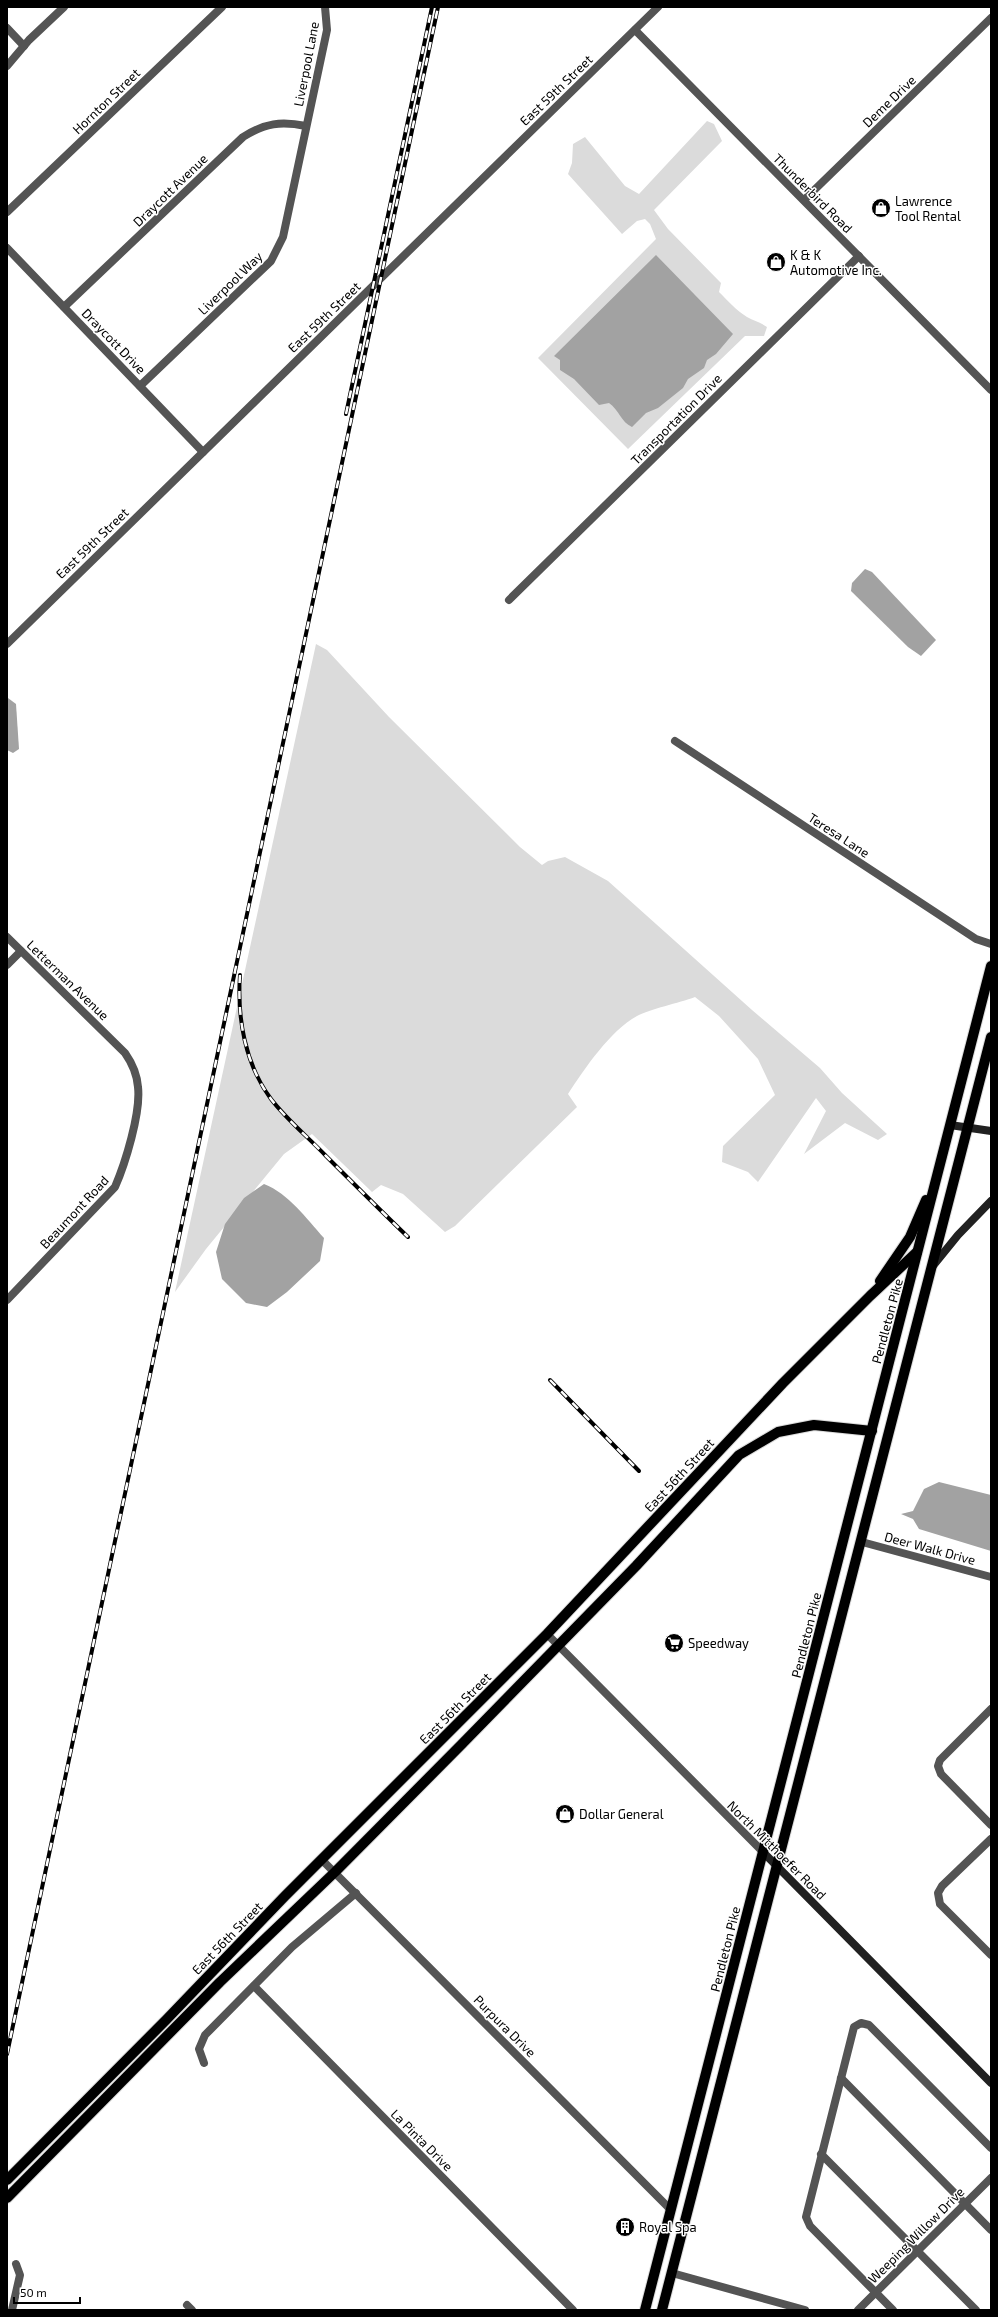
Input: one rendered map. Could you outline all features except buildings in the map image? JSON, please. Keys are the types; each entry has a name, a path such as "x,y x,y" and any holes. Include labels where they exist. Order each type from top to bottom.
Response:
{"main road":[{"name":"Pendleton Pike","path":"645,2310 764,1853 991,966"},
{"path":"662,2310 862,1542 991,1037"},
{"path":"950,1125 968,1129 991,1131"},
{"path":"870,1296 907,1242 937,1176"},
{"path":"932,1267 958,1235 991,1201"},
{"name":"East 56th Street","path":"7,2180 547,1634 743,1425 870,1296 918,1252"},
{"name":"East 56th Street","path":"7,2198 220,1982 335,1872 559,1645 636,1566 739,1454 778,1432 814,1425 872,1431"},
{"name":"North Mitthoefer Road","path":"764,1853 991,2083"}],"street":[{"path":"7,66 24,46 64,7"},
{"name":"Hornton Street","path":"7,212 222,7"},
{"name":"Liverpool Lane","path":"306,126 327,28 326,7"},
{"name":"East 59th Street","path":"7,644 658,7"},
{"name":"Deme Drive","path":"804,200 991,18"},
{"path":"7,28 24,46"},
{"name":"Thunderbird Road","path":"635,30 991,390"},
{"name":"Draycott Avenue","path":"64,307 243,136 256,128 270,124 291,123 306,126"},
{"name":"Liverpool Way","path":"140,386 275,255 283,237 306,126"},
{"name":"Draycott Drive","path":"7,248 203,452"},
{"name":"Transportation Drive","path":"509,600 859,256"},
{"name":"Teresa Lane","path":"675,741 976,939 991,944"},
{"name":"Letterman Avenue","path":"7,937 112,1040"},
{"path":"7,965 21,951"},
{"name":"Beaumont Road","path":"7,1300 112,1193 123,1170 137,1107 138,1086 135,1071 129,1059 112,1040"},
{"name":"Deer Walk Drive","path":"862,1542 991,1577"},
{"name":"North Mitthoefer Road","path":"547,1634 764,1853"},
{"path":"991,1709 940,1760 938,1768 941,1774 991,1825"},
{"path":"991,1839 942,1886 938,1893 940,1904 991,1955"},
{"name":"Purpura Drive","path":"322,1860 671,2210"},
{"path":"204,2063 199,2049 205,2034 304,1936 356,1893"},
{"name":"La Pinta Drive","path":"254,1986 573,2310"},
{"path":"893,2310 807,2221 806,2213 854,2027 861,2023 867,2024 991,2148"},
{"path":"841,2078 991,2230"},
{"path":"822,2154 976,2310"},
{"name":"Weeping Willow Drive","path":"858,2310 991,2178"},
{"path":"12,2310 20,2273 16,2264"},
{"path":"672,2273 805,2310"}],"shaded area":[{"path":"707,121 714,124 722,141 654,210 668,229 721,283 719,292 743,314 767,327 764,336 745,336 628,449 538,358 656,239 650,224 645,219 637,221 622,234 568,174 572,163 573,144 585,137 625,186 639,194"},
{"path":"656,255 733,334 716,354 707,360 704,368 688,379 683,388 658,408 646,413 632,427 625,422 609,403 599,405 574,379 560,370 560,360 554,356"},
{"path":"865,569 872,572 936,640 921,656 908,647 851,591 852,583"},
{"path":"316,644 327,650 389,717 520,847 542,865 548,861 565,857 608,881 752,1010 820,1068 842,1093 887,1134 878,1140 845,1123 804,1154 826,1111 816,1098 758,1182 748,1172 722,1162 723,1146 775,1095 758,1059 719,1016 695,997 643,1013 617,1031 590,1062 568,1094 577,1107 455,1226 445,1232 403,1194 381,1185 372,1192 312,1134 284,1154 206,1249 175,1292"},
{"path":"8,698 16,704 19,749 13,753 7,750"},
{"path":"264,1184 273,1188 289,1200 324,1238 320,1261 287,1292 267,1307 246,1303 222,1279 216,1252 225,1224 244,1198"},
{"path":"939,1482 991,1495 991,1551 919,1529 913,1519 901,1514 913,1511 924,1489"}],"railway":[{"path":"346,414 432,7"},
{"path":"7,2054 438,7"},
{"path":"240,975 240,1008 245,1040 249,1056 262,1085 277,1107 408,1237"},
{"path":"550,1380 639,1471"}],"place":[{"name":"Lawrence Tool Rental","path":"881,208"},
{"name":"K & K Automotive Inc.","path":"776,262"},
{"name":"Speedway","path":"674,1643"},
{"name":"Dollar General","path":"565,1814"},
{"name":"Royal Spa","path":"625,2227"}]}
